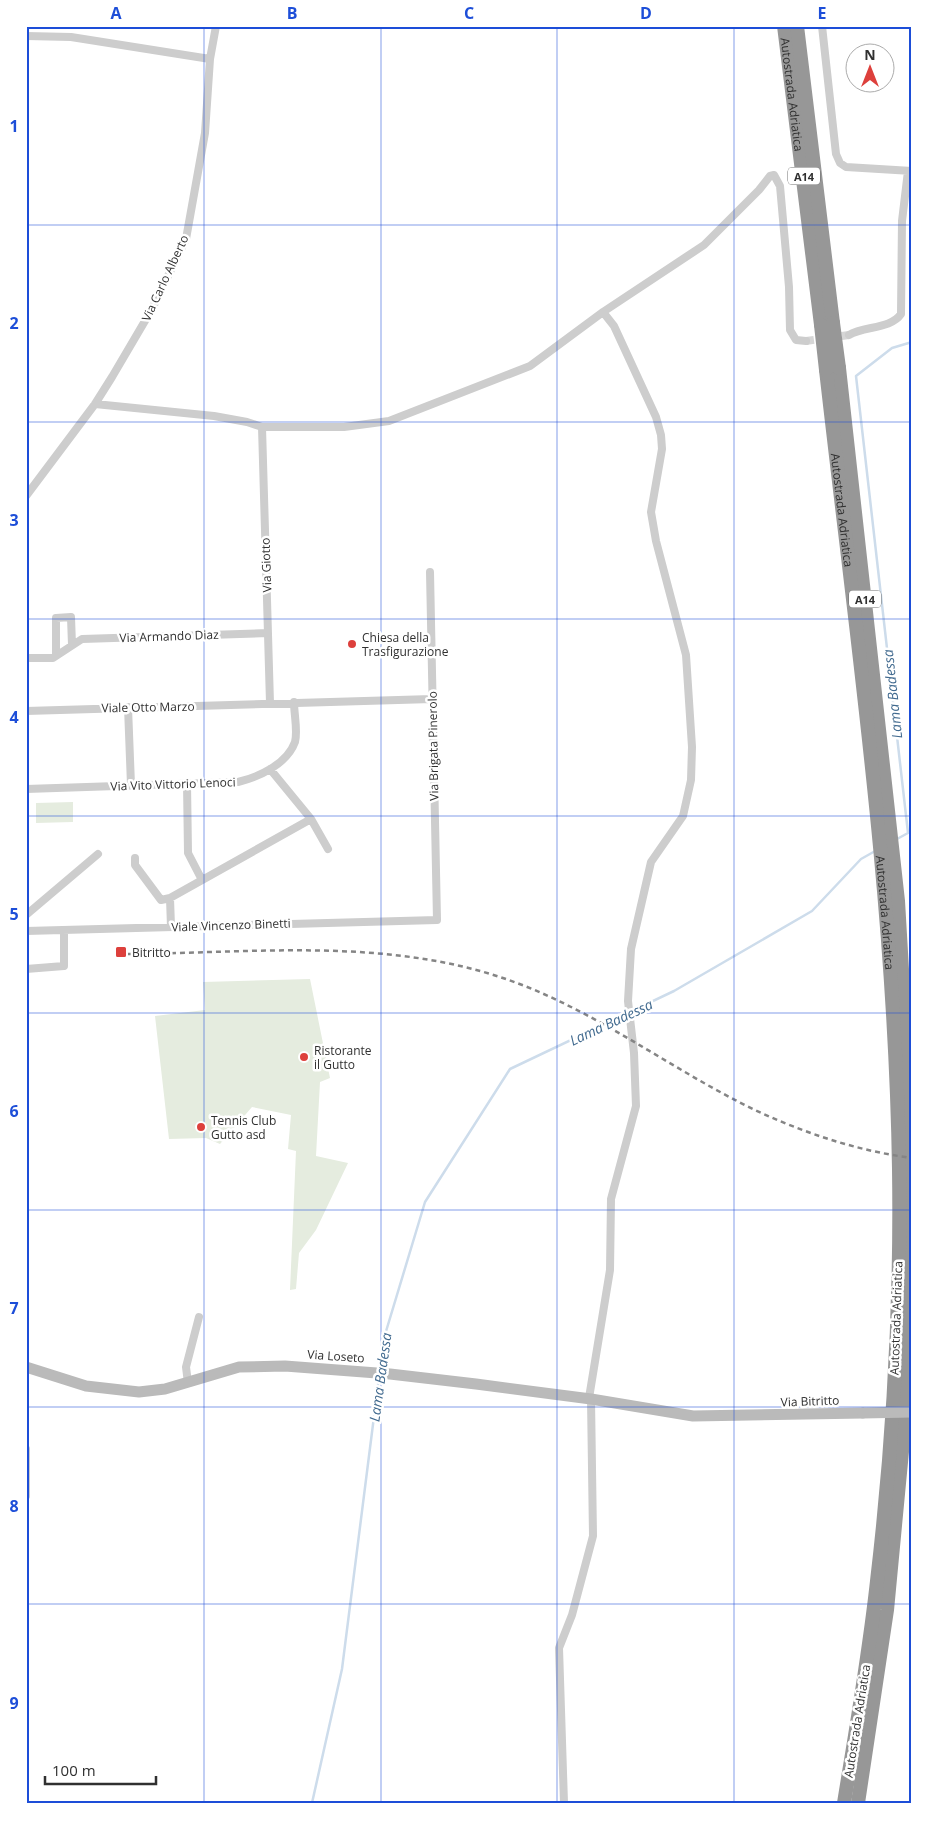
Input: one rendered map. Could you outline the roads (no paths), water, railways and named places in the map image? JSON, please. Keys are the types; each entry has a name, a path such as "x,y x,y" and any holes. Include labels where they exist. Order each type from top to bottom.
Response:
{"highway":[{"name":"Autostrada Adriatica","path":"784,26 827,324"},
{"name":"Autostrada Adriatica","path":"797,26 827,324 892,901 911,1123 910,1277 906,1385 887,1610 858,1803"},
{"name":"Autostrada Adriatica","path":"844,1803 878,1580 890,1449 895,1352 899,1171 892,901"}],"main road":[{"name":"Via Loseto","path":"26,1367 86,1386 113,1390 152,1391 188,1383 239,1367 318,1369 390,1374 590,1398 652,1410 708,1417"},
{"name":"Via Bitritto","path":"708,1417 912,1412"}],"street":[{"name":"Via Carlo Alberto","path":"26,496 95,404 152,309 186,239 205,133 210,59 216,26"},
{"path":"822,26 836,154 840,163 846,167 910,171 902,221 901,314 893,322 866,328 849,335"},
{"path":"26,36 71,37 210,59"},
{"path":"95,404 214,416 247,422 262,427 344,427 389,421 530,366 603,312 704,245 770,176 774,175 780,186 789,287 790,330 796,340 806,341"},
{"path":"564,1803 559,1648 572,1615 593,1536 590,1398 610,1270 611,1198 636,1106 634,1053 628,1001 632,949 651,862 683,816 691,780 692,747 686,656 652,523 652,495 662,449 661,435 656,417 614,326 603,312"},
{"name":"Via Giotto","path":"262,427 270,703"},
{"name":"Via Brigata Pinerolo","path":"430,572 437,920"},
{"path":"56,655 56,618 71,617 72,645"},
{"name":"Via Armando Diaz","path":"26,658 52,658 82,639 268,633"},
{"name":"Viale Otto Marzo","path":"26,710 432,699"},
{"name":"Via Vito Vittorio Lenoci","path":"26,789 238,782 254,778 270,769 286,755 294,743 294,702"},
{"path":"128,707 131,785"},
{"path":"270,769 311,819 328,849"},
{"path":"187,784 188,853 202,880"},
{"path":"135,858 135,864 161,900 170,898 311,819"},
{"path":"26,915 98,854"},
{"path":"170,898 170,927"},
{"name":"Viale Vincenzo Binetti","path":"26,931 437,920"},
{"path":"26,969 64,966 64,930"},
{"path":"188,1383 186,1367 199,1317"},
{"path":"26,1449 26,1496"}],"waterway":[{"name":"Lama Badessa","path":"897,839 908,833 856,376 892,348 912,342"},
{"name":"Lama Badessa","path":"380,1369 384,1338 425,1202 510,1069 674,991 812,911 861,859 877,850"},
{"name":"Lama Badessa","path":"312,1803 342,1669 379,1377"}],"tunnel":[{"path":"806,341 849,335"}],"railway":[{"path":"117,954 319,950 419,958 469,968 517,983 579,1011 725,1095 755,1110 832,1140 872,1151 912,1158"}],"place":[{"name":"Chiesa della Trasfigurazione","path":"352,644"},
{"name":"Bitritto","path":"121,952"},
{"name":"Ristorante il Gutto","path":"304,1057"},
{"name":"Tennis Club Gutto asd","path":"201,1127"}]}
